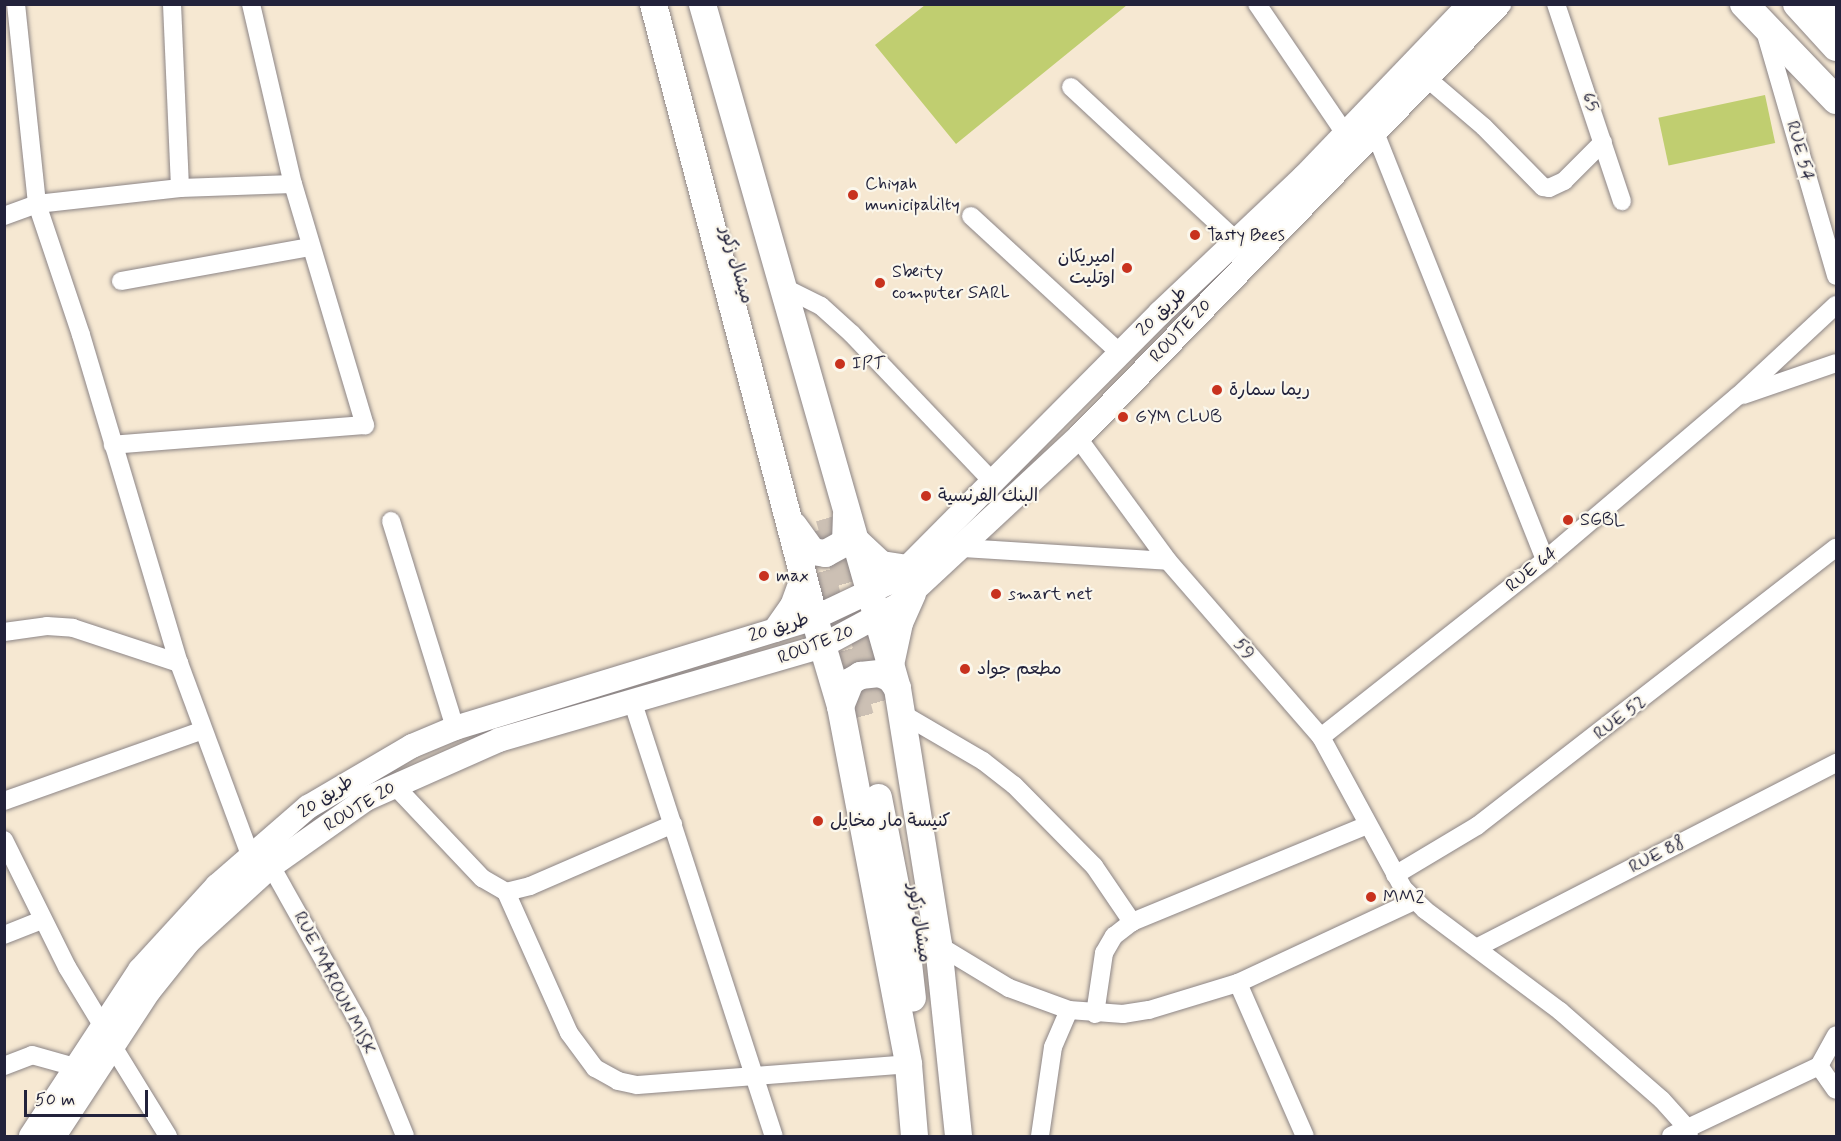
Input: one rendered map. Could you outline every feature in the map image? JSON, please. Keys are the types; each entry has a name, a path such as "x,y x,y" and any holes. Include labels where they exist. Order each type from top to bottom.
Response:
{"highway":[{"path":"1744,4 1767,16 1836,77"},
{"path":"1797,4 1836,47"},
{"path":"1824,4 1836,17"},
{"path":"1767,16 1836,100"}],"main road":[{"path":"653,4 818,518 855,538 866,552 882,563 908,567"},
{"name":"ميشال زكور","path":"665,4 818,518"},
{"name":"ميشال زكور","path":"690,4 818,518"},
{"path":"702,4 785,288 818,518 792,606 795,624 804,652 873,698"},
{"name":"طريق 20","path":"31,1137 75,1067 107,1035 178,925 250,855 308,807 412,746 455,728 795,624 878,588 908,567 994,483 1119,353 1346,135 1470,4"},
{"name":"ROUTE 20","path":"54,1137 107,1035 149,991 189,942 271,866 366,799 499,740 804,652 897,605 963,548 1078,438 1376,135 1499,4"},
{"path":"855,538 878,588 897,605 901,623 873,698 938,945 957,1137"},
{"path":"795,624 803,575"},
{"path":"897,605 873,698 915,1137"},
{"path":"804,652 873,698"},
{"name":"ميشال زكور","path":"873,698 929,1137"},
{"name":"ميشال زكور","path":"873,698 923,943 944,1137"}],"street":[{"path":"16,4 37,204 114,445 178,663 201,731 250,855"},
{"path":"172,4 180,188"},
{"path":"114,445 365,425 310,247 251,4"},
{"path":"1257,4 1346,135"},
{"name":"65","path":"1556,4 1622,201"},
{"name":"RUE 54","path":"1767,16 1836,276"},
{"path":"1429,80 1484,127 1543,187 1549,189 1564,181 1603,142"},
{"path":"1071,87 1236,241"},
{"path":"1376,135 1545,560"},
{"path":"4,216 37,204 180,188 293,184"},
{"path":"971,216 1119,353"},
{"path":"121,281 310,247"},
{"path":"785,288 821,306 852,334 994,483"},
{"name":"RUE 64","path":"1321,737 1545,560 1738,396 1836,305"},
{"name":"RUE 64","path":"1738,396 1836,363"},
{"name":"59","path":"1078,438 1168,561 1321,737 1395,875 1414,901 1478,947 1569,1018 1662,1100 1688,1132"},
{"path":"391,521 455,728"},
{"path":"963,548 1168,561"},
{"name":"RUE 52","path":"1395,875 1477,826 1836,548"},
{"path":"4,632 47,626 73,628 178,663"},
{"path":"873,698 982,761 1014,785 1094,866 1132,922"},
{"path":"633,703 755,1077 768,1135"},
{"path":"4,801 201,731"},
{"name":"RUE 88","path":"1478,947 1836,763"},
{"path":"395,786 482,878 506,892 546,988 582,1056 595,1068 618,1081 637,1085 908,1064"},
{"path":"506,892 530,886 673,824"},
{"path":"1095,1014 1104,953 1114,936 1132,922 1367,825"},
{"path":"4,840 42,920 168,1137"},
{"name":"RUE MAROUN MISK","path":"271,866 359,1023 405,1137"},
{"path":"938,945 1009,988 1069,1010 1095,1014 1149,1010 1238,984 1414,901"},
{"path":"4,935 42,920"},
{"path":"1238,984 1305,1137"},
{"path":"1040,1137 1053,1047 1069,1010"},
{"path":"1671,1137 1688,1132 1819,1066 1836,1035"},
{"path":"4,1066 32,1055 75,1067"},
{"path":"1819,1066 1836,1090"}],"green space":[{"path":"925,5 1127,5 956,144 875,45"},
{"path":"1765,95 1775,143 1669,166 1658,118"}],"tunnel":[{"path":"829,517 885,710"},
{"path":"810,532 861,719"}],"place":[{"name":"Chiyah municipalilty","path":"853,195"},
{"name":"Tasty Bees","path":"1195,235"},
{"name":"اميريكان اوتليت","path":"1127,268"},
{"name":"Sbeity computer SARL","path":"880,283"},
{"name":"IPT","path":"840,364"},
{"name":"ريما سمارة","path":"1217,390"},
{"name":"GYM CLUB","path":"1123,417"},
{"name":"البنك الفرنسية","path":"926,496"},
{"name":"SGBL","path":"1568,520"},
{"name":"max","path":"764,576"},
{"name":"smart net","path":"996,594"},
{"name":"مطعم جواد","path":"965,669"},
{"name":"كنيسة مار مخايل","path":"818,821"},
{"name":"MM2","path":"1371,897"}]}
